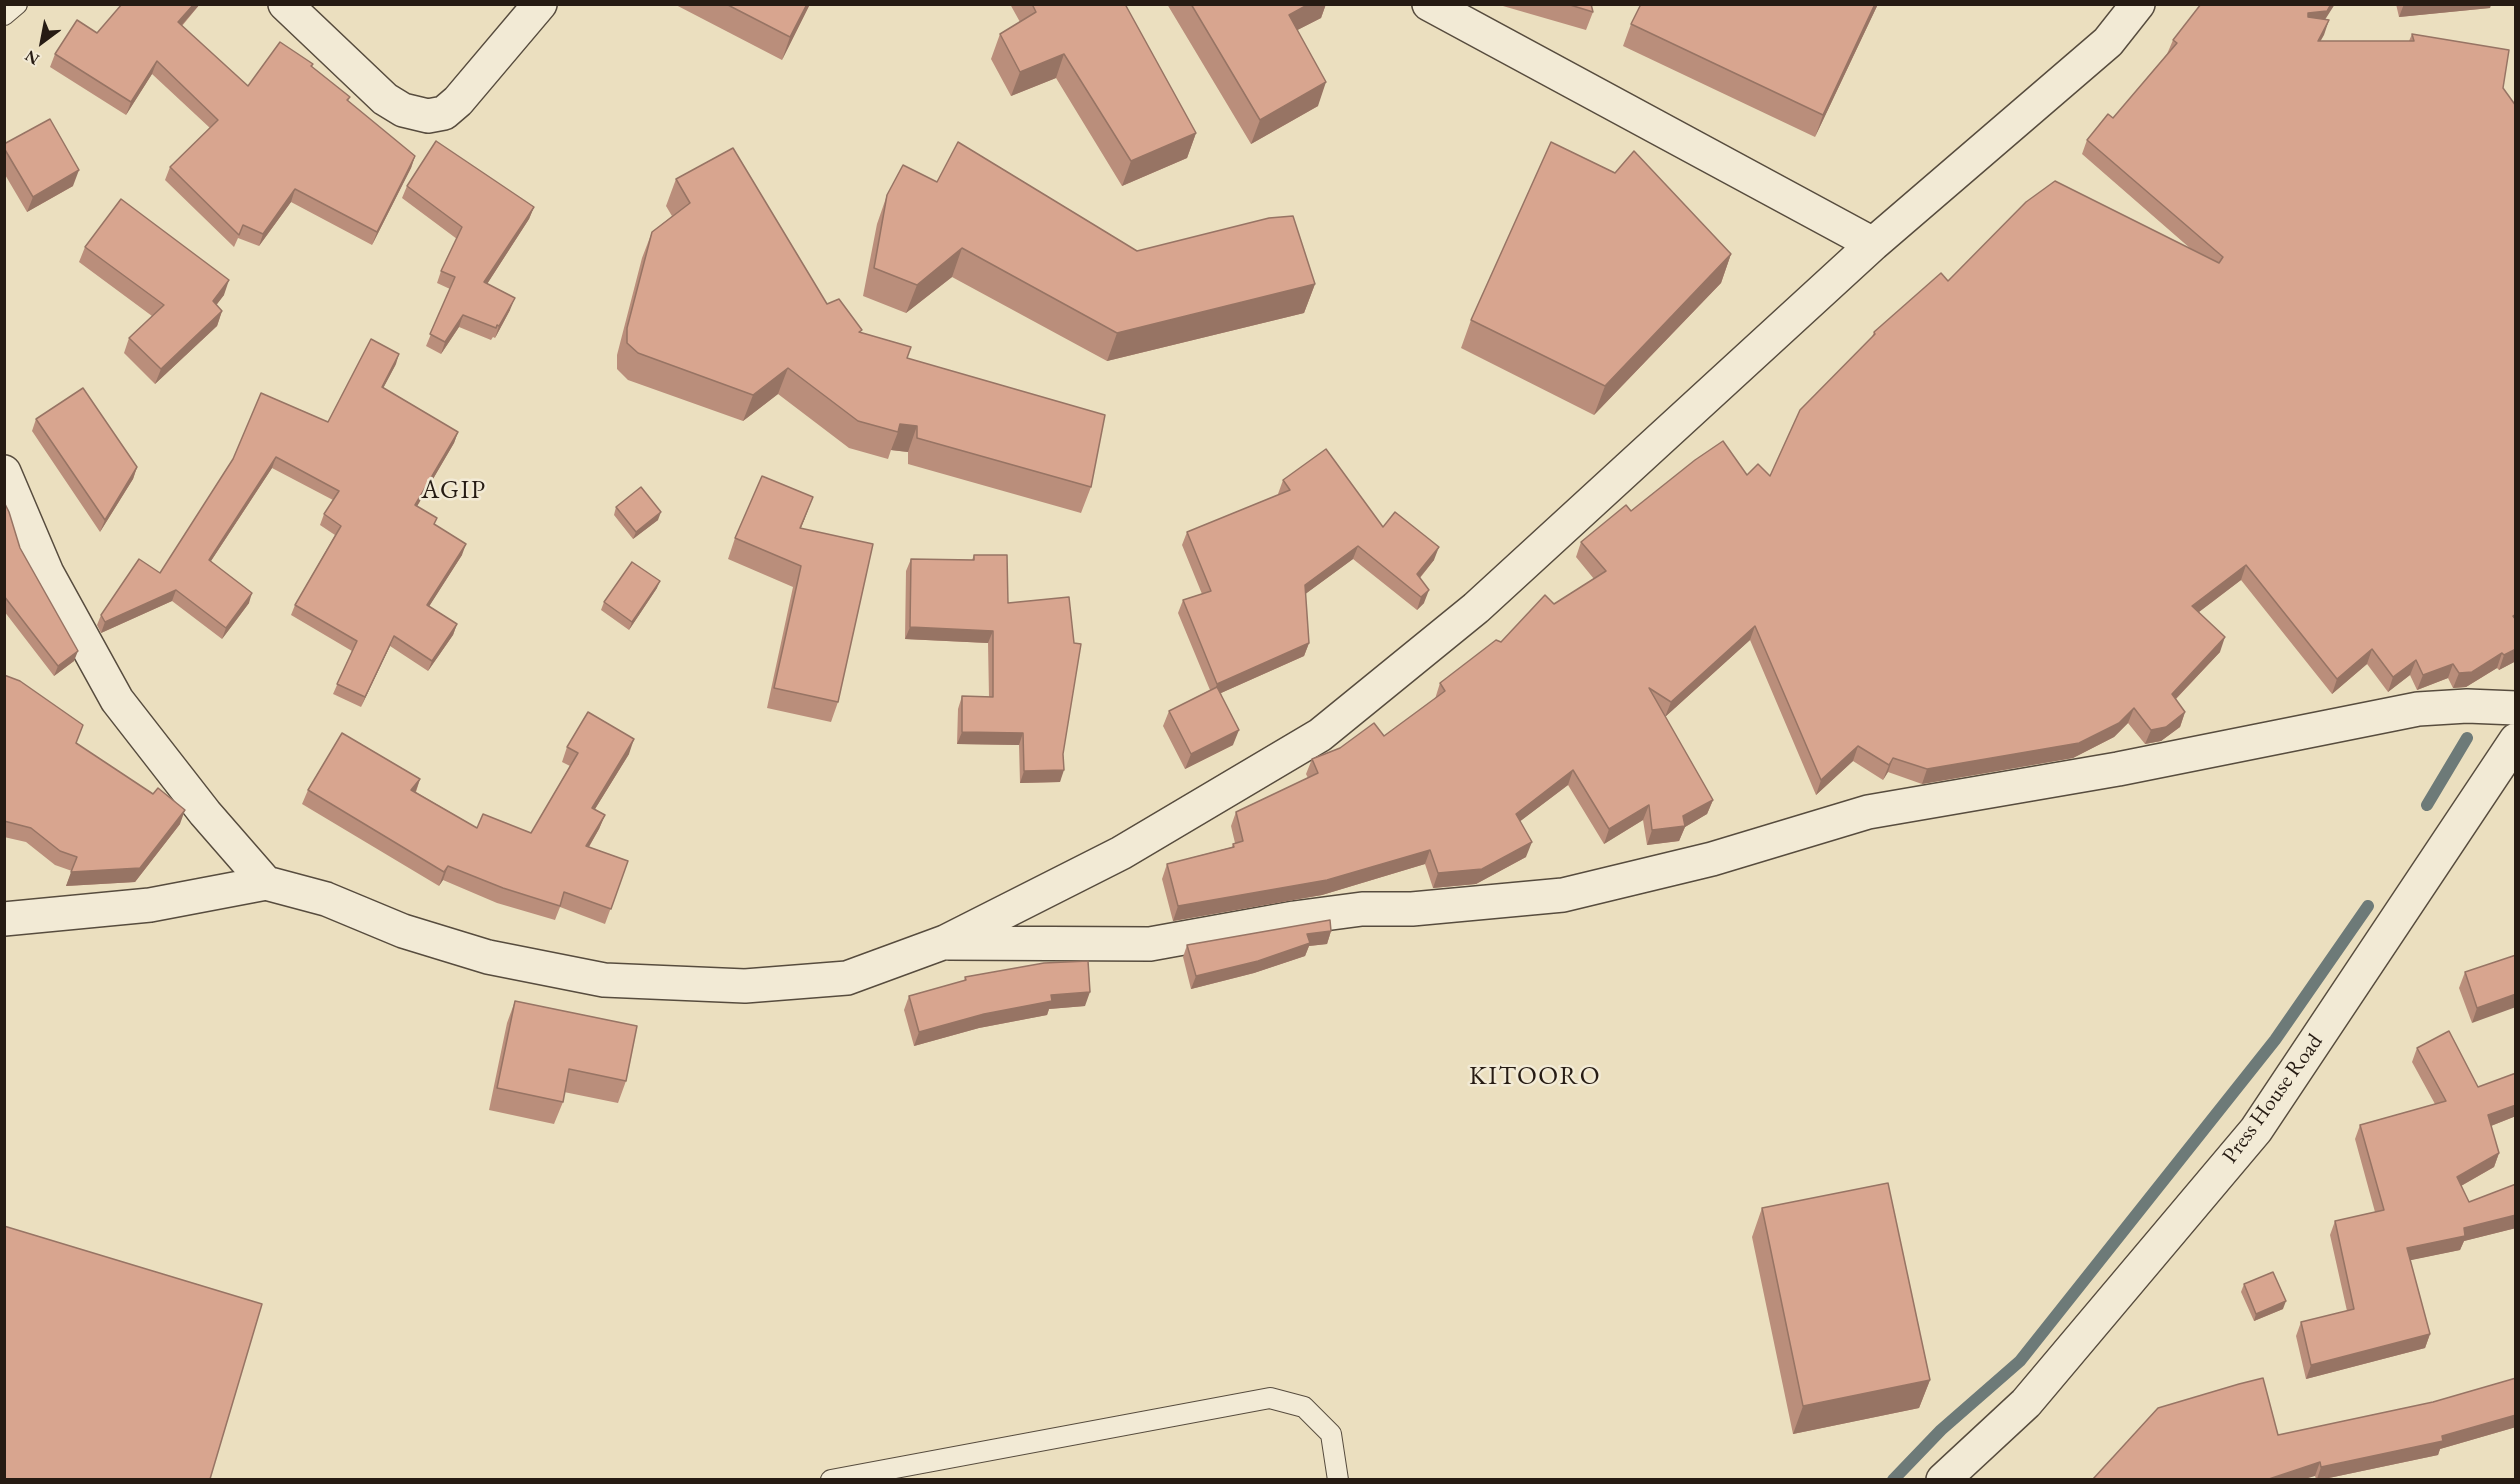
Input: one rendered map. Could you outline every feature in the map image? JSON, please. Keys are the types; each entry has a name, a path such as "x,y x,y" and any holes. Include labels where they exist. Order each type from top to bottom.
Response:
{"street":[{"path":"285,4 385,99 403,110 428,116 444,113 458,101 540,4"},
{"path":"1429,4 1873,244"},
{"path":"4,919 150,905 266,883 327,899 403,931 488,957 604,980 745,986 847,978 945,942 1121,853 1320,735 1476,608 1873,244 2108,42 2138,4"},
{"path":"4,472 47,573 117,700 205,813 266,883"},
{"path":"945,942 1150,944 1294,918 1351,911 1412,909 1563,895 1712,859 1868,812 2118,769 2418,709 2468,706 2516,708"},
{"name":"Press House Road","path":"1943,1479 2026,1402 2256,1130 2516,740"}],"lane":[{"path":"4,15 17,4"},
{"path":"831,1479 1270,1398 1304,1407 1331,1434 1338,1479"}],"building":[{"path":"122,4 194,4 178,22 248,86 280,42 313,64 311,66 350,97 347,100 415,156 377,232 295,189 263,234 243,225 239,235 170,167 218,120 157,61 131,102 55,54 77,20 97,33"},
{"path":"726,4 807,4 790,37"},
{"path":"1032,4 1125,4 1196,133 1131,161 1064,54 1020,72 1000,34 1036,12"},
{"path":"1191,4 1309,4 1289,15 1326,82 1260,120"},
{"path":"1567,4 1591,4 1593,12"},
{"path":"1641,4 1875,4 1823,115 1631,24"},
{"path":"2201,4 2331,4 2327,11 2308,13 2308,17 2329,20 2318,41 2414,41 2412,34 2509,50 2503,88 2516,106 2516,614 2513,616 2516,620 2516,649 2504,655 2502,653 2472,672 2459,673 2453,664 2423,675 2416,660 2393,677 2372,649 2337,679 2246,565 2192,606 2225,637 2172,694 2185,712 2166,727 2151,730 2134,708 2119,723 2079,743 1927,769 1893,758 1889,765 1858,746 1821,780 1755,626 1671,702 1649,688 1713,800 1683,816 1685,826 1652,830 1649,805 1609,829 1573,770 1516,814 1532,842 1482,869 1438,873 1430,850 1327,880 1178,906 1167,864 1234,847 1233,844 1243,841 1236,812 1318,773 1312,759 1340,748 1374,723 1384,736 1445,691 1440,683 1496,640 1501,642 1545,595 1554,604 1606,571 1581,542 1626,505 1631,511 1695,460 1723,441 1747,475 1758,464 1770,476 1800,410 1875,334 1874,332 1941,273 1948,281 2026,202 2055,181 2219,263 2223,257 2087,140 2108,114 2113,118 2177,43 2173,40"},
{"path":"50,119 79,170 33,197 4,148 4,144"},
{"path":"436,141 534,207 484,282 515,298 499,326 497,325 496,328 463,315 445,342 430,334 455,277 441,271 462,227 407,186"},
{"path":"958,142 1137,251 1269,218 1293,216 1315,284 1117,333 962,248 917,285 874,268 887,195 903,165 937,182"},
{"path":"1551,142 1615,173 1634,151 1731,254 1605,386 1471,320"},
{"path":"733,148 827,304 839,299 862,330 859,332 911,347 907,358 1105,415 1091,487 917,438 917,426 900,424 898,432 858,421 788,368 753,395 638,353 627,343 627,328 652,232 690,203 676,179"},
{"path":"121,199 229,280 213,301 222,311 161,369 129,338 164,305 85,247"},
{"path":"371,339 399,354 382,387 458,432 415,505 437,518 434,524 466,544 427,605 457,624 432,661 394,636 365,697 337,684 357,641 295,605 341,526 324,514 339,491 276,457 209,560 252,593 226,628 176,590 105,622 101,615 139,559 160,573 233,459 261,393 328,422"},
{"path":"83,388 137,467 105,520 36,419"},
{"path":"1326,449 1383,527 1395,512 1439,547 1417,574 1429,590 1421,597 1358,546 1305,585 1309,643 1217,684 1183,600 1211,591 1187,532 1290,490 1283,480"},
{"path":"762,476 813,497 800,528 873,544 838,702 774,688 801,566 735,538"},
{"path":"641,487 661,512 636,532 616,507"},
{"path":"4,502 20,548 78,651 58,666 4,596"},
{"path":"974,555 1007,555 1008,603 1069,597 1074,643 1081,644 1063,754 1064,770 1024,771 1023,733 962,732 962,696 993,697 993,631 910,627 911,559 974,560"},
{"path":"632,562 660,581 632,622 604,602"},
{"path":"4,675 20,681 83,725 76,743 153,794 158,788 185,810 140,868 71,872 77,857 60,851 31,828 4,821"},
{"path":"1217,687 1239,730 1191,754 1169,711"},
{"path":"588,712 634,739 592,808 605,815 586,846 628,861 611,909 564,892 560,906 503,888 448,866 444,872 308,790 342,733 420,779 411,790 477,828 483,814 531,833 578,753 567,747"},
{"path":"1330,920 1331,931 1307,934 1310,943 1258,961 1196,976 1187,945"},
{"path":"2516,955 2516,994 2477,1008 2465,972"},
{"path":"1088,961 1090,992 1051,995 1052,1001 984,1014 919,1032 909,996 966,980 965,977 1044,963"},
{"path":"515,1001 637,1026 626,1081 569,1069 563,1102 497,1088"},
{"path":"2449,1031 2478,1087 2516,1073 2516,1105 2488,1115 2499,1153 2457,1177 2469,1202 2516,1184 2516,1215 2464,1228 2465,1236 2407,1248 2430,1334 2311,1365 2301,1322 2354,1309 2335,1221 2384,1210 2360,1125 2446,1101 2417,1048"},
{"path":"1888,1183 1930,1380 1803,1406 1762,1208"},
{"path":"4,1226 262,1304 210,1479 4,1479"},
{"path":"2273,1272 2286,1301 2256,1314 2244,1284"},
{"path":"2263,1378 2278,1435 2433,1402 2516,1378 2516,1415 2442,1436 2443,1441 2321,1467 2320,1462 2269,1479 2093,1479 2158,1408"}],"waterway":[{"path":"2427,805 2467,738"},
{"path":"1893,1480 1941,1430 2020,1361 2275,1040 2368,906"}],"district":[{"name":"AGIP","path":"454,491"},
{"name":"KITOORO","path":"1535,1077"}]}
